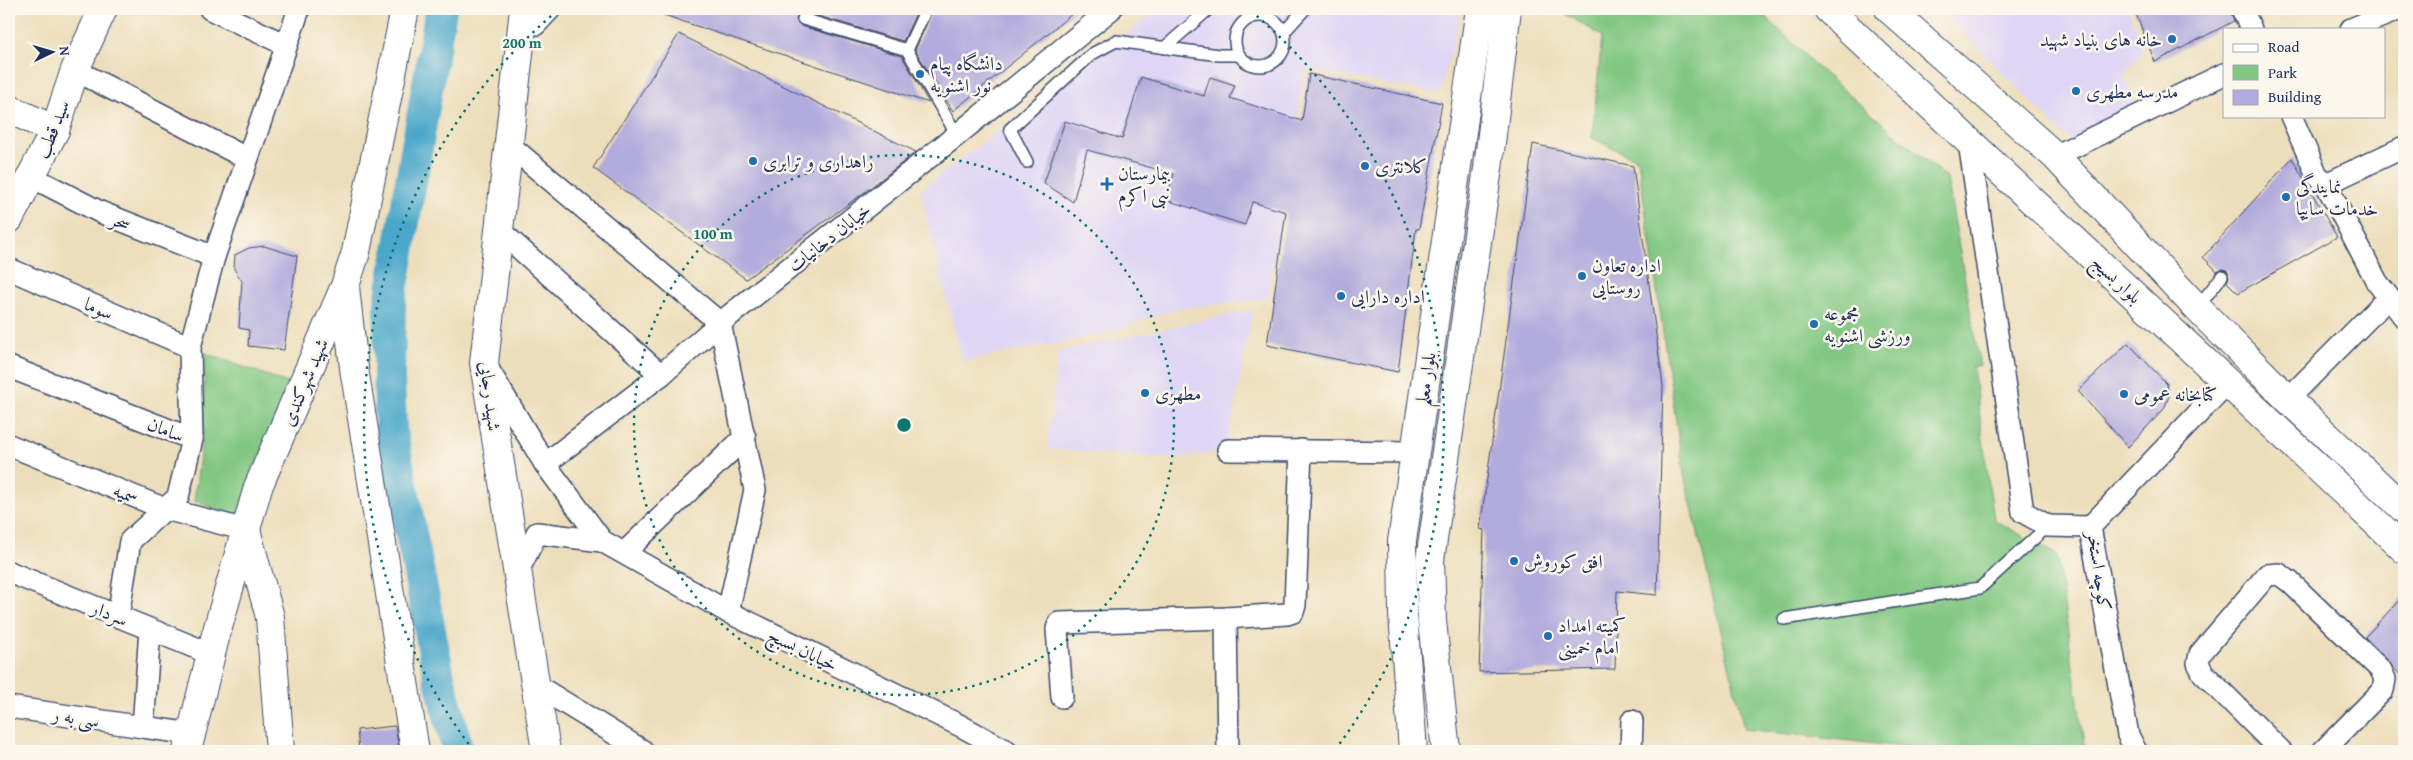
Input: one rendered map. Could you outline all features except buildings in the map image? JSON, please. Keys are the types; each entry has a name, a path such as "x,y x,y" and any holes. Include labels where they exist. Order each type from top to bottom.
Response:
{"main road":[{"name":"سید قطب","path":"9,219 21,189 55,130 75,70 103,9"},
{"name":"شهید شهرکندی","path":"190,742 211,654 258,487 345,286 356,252 405,9"},
{"name":"بلوار معلم","path":"1413,751 1403,614 1402,541 1480,9"},
{"name":"بلوار معلم","path":"1446,751 1432,621 1430,560 1488,168 1507,9"},
{"name":"بلوار بسیج","path":"1828,9 2228,382 2404,550"},
{"name":"بلوار بسیج","path":"1889,9 2055,156 2197,308 2288,399 2404,509"},
{"name":"شهید رجایی","path":"523,14 484,363 546,751"},
{"path":"9,109 55,130"},
{"path":"345,286 354,368 415,751"},
{"path":"246,530 270,617 280,751"}],"street":[{"path":"210,9 286,45"},
{"path":"192,439 190,347 214,257 246,158 299,9"},
{"path":"523,14 536,24 550,9"},
{"name":"خیابان دخانیات","path":"545,464 661,375 720,324 958,135 1111,9"},
{"path":"2242,9 2251,28"},
{"path":"2353,28 2400,9"},
{"path":"75,70 246,158"},
{"path":"2055,156 2223,74"},
{"path":"2292,118 2317,175 2326,184 2377,282 2404,317"},
{"path":"1969,142 2023,512 2048,526 2090,528"},
{"path":"508,144 720,324 755,490 728,612"},
{"path":"2326,184 2404,147"},
{"name":"سحر","path":"21,189 100,212 214,257"},
{"path":"499,230 661,375"},
{"name":"سوما","path":"9,269 190,347"},
{"path":"2288,399 2388,298"},
{"path":"484,363 545,464 602,541"},
{"name":"سامان","path":"9,367 192,439 178,497 130,542 118,616"},
{"name":"کوچه استخر","path":"2136,751 2128,735 2090,528 2228,382"},
{"path":"625,552 745,438"},
{"name":"سمیه","path":"9,445 165,509 246,530"},
{"path":"1228,450 1414,452"},
{"path":"1062,697 1058,623 1226,618 1293,612 1295,606 1301,450"},
{"path":"518,571 537,533 602,541"},
{"name":"خیابان بسبچ","path":"602,541 625,552 728,612 961,726 1007,751"},
{"name":"سردار","path":"9,572 211,654"},
{"path":"2281,751 2203,673 2198,663 2200,654 2267,575 2279,574 2290,582 2381,670 2385,679 2383,690 2323,751"},
{"path":"1226,618 1228,751"},
{"path":"143,728 150,630"},
{"path":"534,684 643,751"},
{"name":"سی به ر","path":"9,707 143,728 190,742"},
{"path":"1631,751 1632,721"}],"lane":[{"path":"907,50 926,9"},
{"path":"1164,48 1209,9"},
{"path":"1284,32 1305,9"},
{"path":"1270,12 1284,32 1286,40 1282,55 1269,65 1252,65 1239,55 1236,47 1237,30 1250,17 1270,12"},
{"path":"803,19 907,50 958,135"},
{"path":"1027,162 1010,129 1092,54 1116,41 1220,56 1239,55"},
{"path":"2197,308 2222,276"},
{"path":"1784,619 1980,588 2048,526"}],"shaded area":[{"name":"بیمارستان نبی اکرم","path":"1159,9 1462,9 1440,94 1305,69 1289,179 1267,299 1183,308 1141,320 1111,333 962,361 920,190"},
{"name":"مدرسه مطهری","path":"1940,9 2129,9 2143,52 2123,75 2138,108 2071,142"},
{"name":"مطهری","path":"1253,310 1229,435 1228,450 1175,459 1047,449 1058,352"}],"green space":[{"name":"مجموعه ورزشی اشنویه","path":"1557,9 1758,9 1819,69 1947,178 1980,366 1973,367 1994,520 2057,555 2085,751 1939,751 1744,729 1683,470 1638,160 1592,138 1602,36"},
{"path":"205,353 288,383 237,517 194,501 203,432"}],"waterway":[{"path":"441,9 390,302 389,379 391,429 439,677 458,751"}],"place":[{"name":"خانه های بنیاد شهید","path":"2172,39"},
{"name":"دانشگاه پیام نور اشنویه","path":"920,74"},
{"name":"مدرسه مطهری","path":"2076,91"},
{"name":"راهداری و ترابری","path":"753,161"},
{"name":"کلانتری","path":"1365,166"},
{"name":"بیمارستان نبی اکرم","path":"1107,184"},
{"name":"نمایندگی خدمات سایپا","path":"2286,197"},
{"name":"اداره تعاون روستایی","path":"1582,276"},
{"name":"اداره دارایی","path":"1341,296"},
{"name":"مجموعه ورزشی اشنویه","path":"1814,324"},
{"name":"مطهری","path":"1145,393"},
{"name":"کتابخانه عمومی","path":"2124,394"},
{"name":"افق کوروش","path":"1514,561"},
{"name":"کمیته امداد امام خمینی","path":"1548,636"}]}
